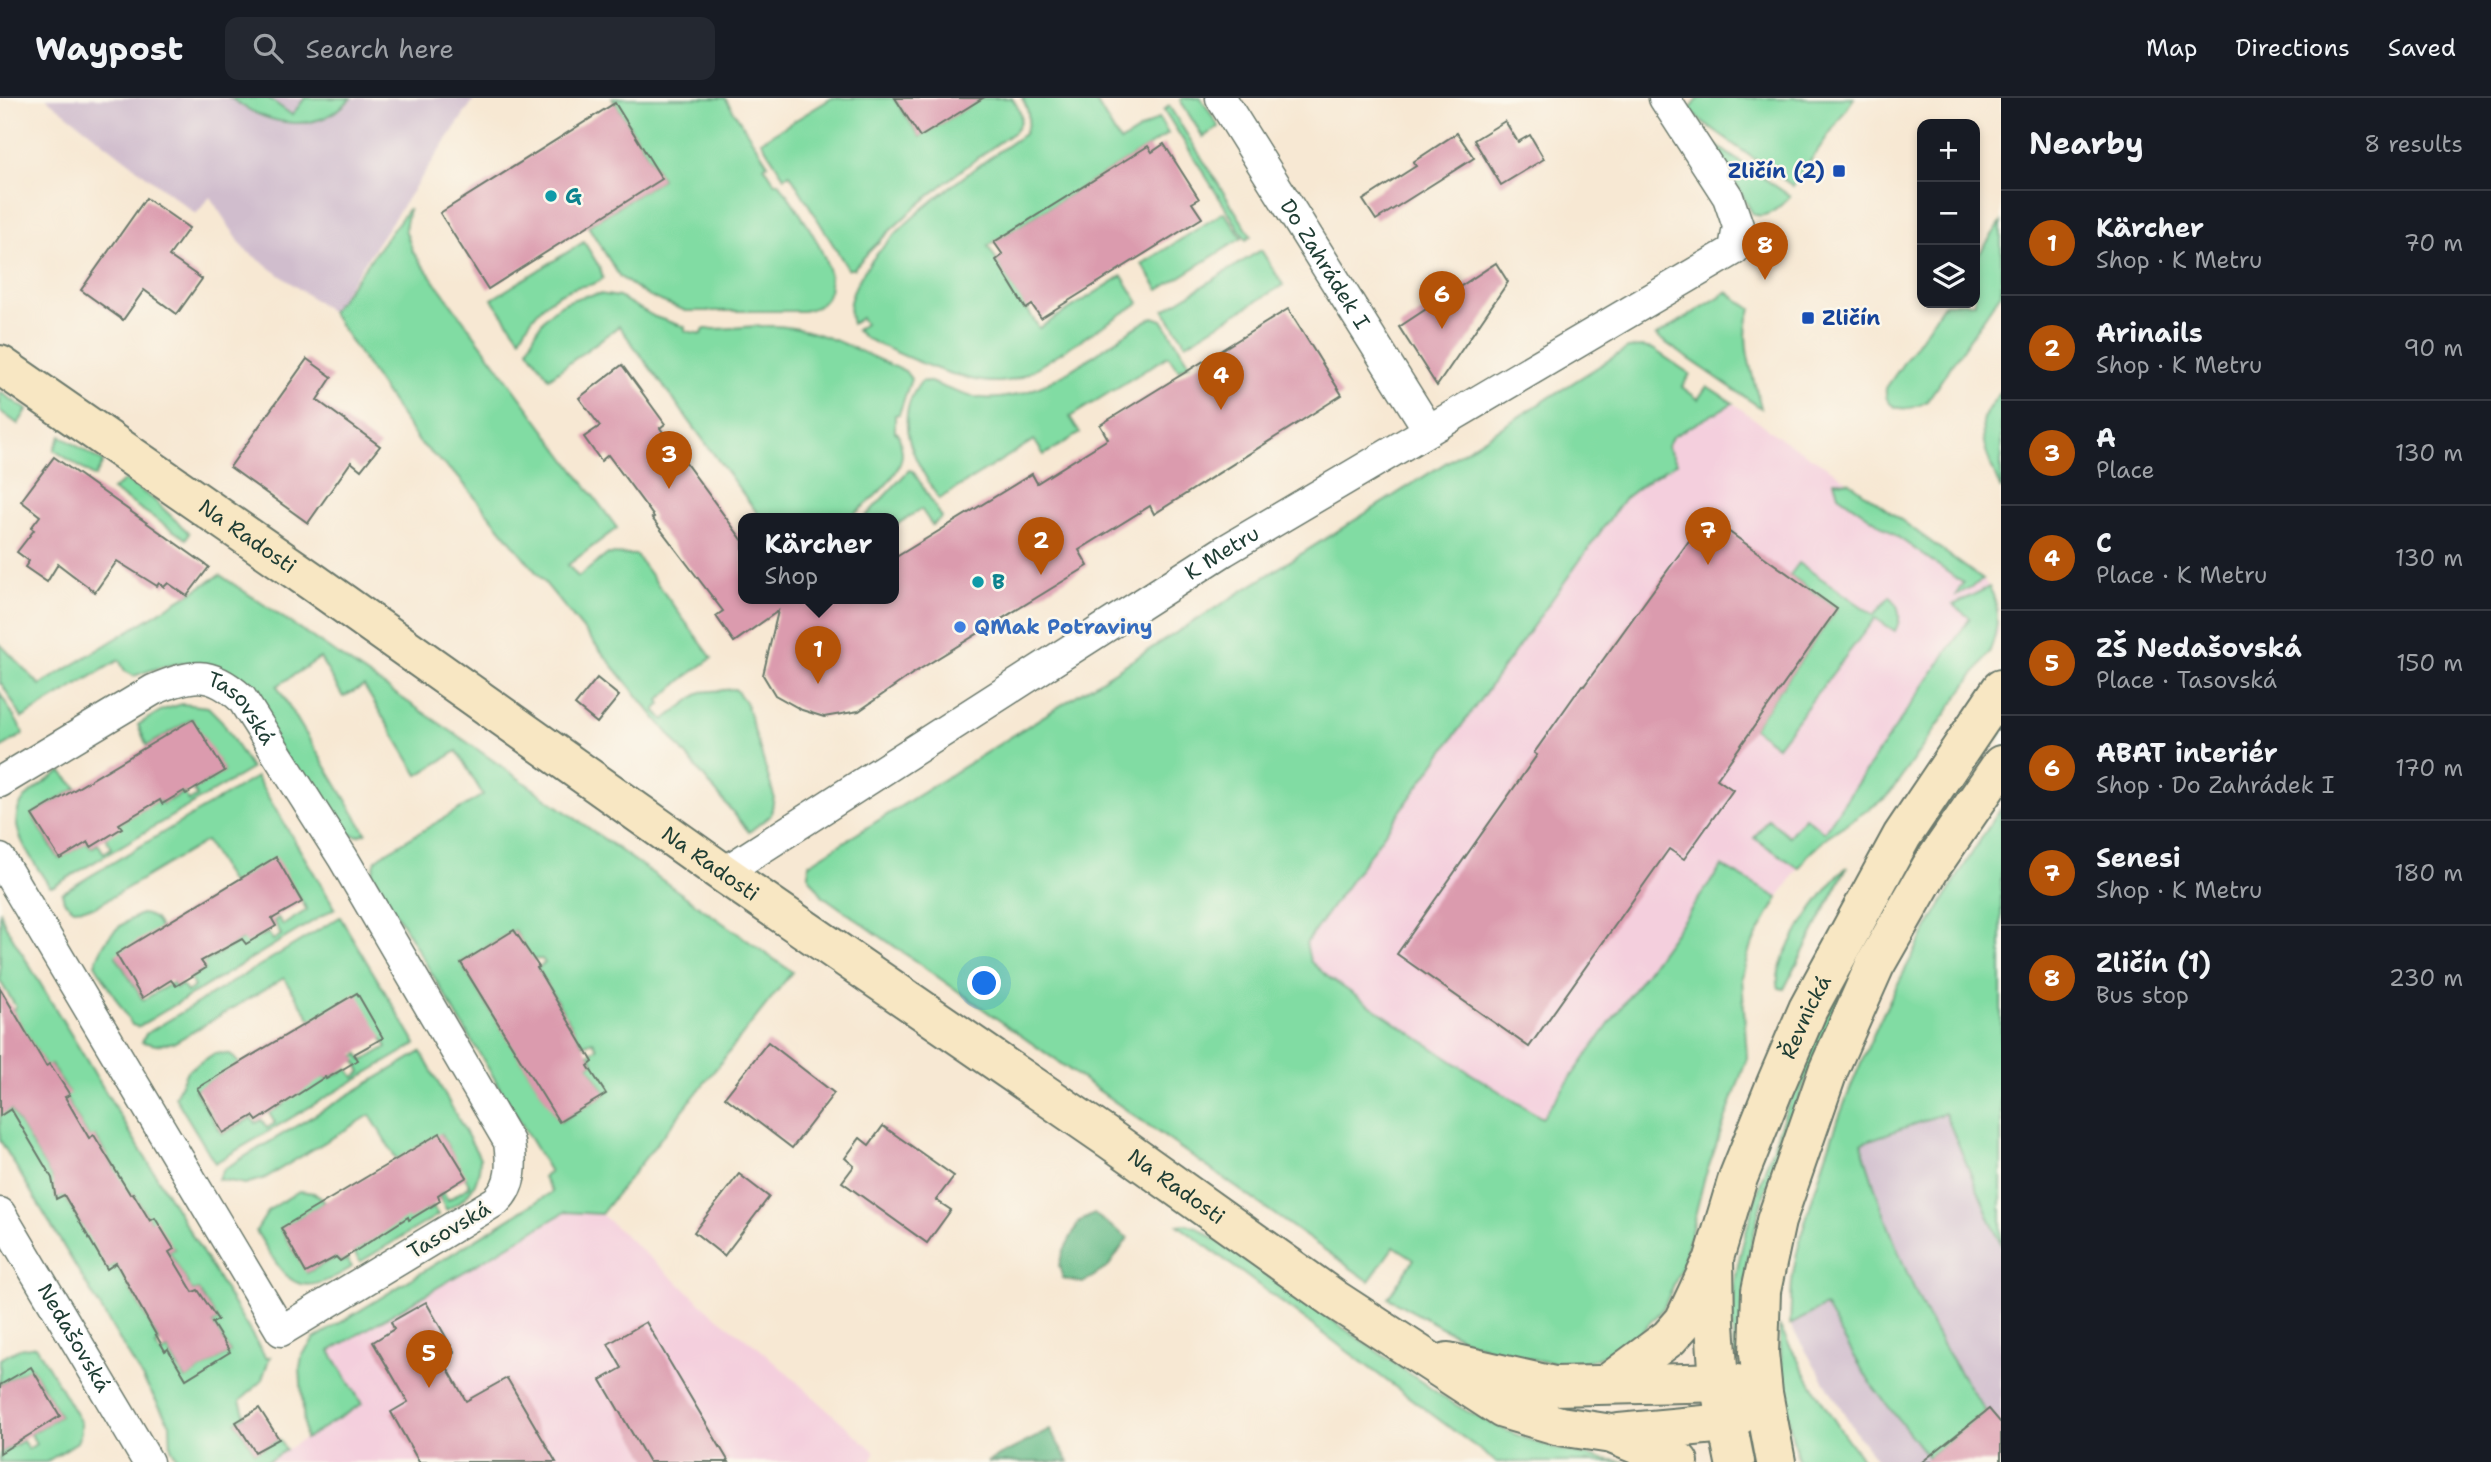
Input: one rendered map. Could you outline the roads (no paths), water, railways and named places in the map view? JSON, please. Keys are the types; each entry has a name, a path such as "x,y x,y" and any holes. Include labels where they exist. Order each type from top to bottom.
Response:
{"main road":[{"name":"Na Radosti","path":"0,365 313,582 723,873 1111,1140 1334,1299 1503,1409 1560,1426 1612,1434 1679,1462"},
{"name":"Řevnická","path":"1719,1383 1714,1258 1738,1178 1774,1086 1808,1009 1902,836 2001,689"},
{"name":"Řevnická","path":"1763,1393 1759,1353 1762,1291 1771,1244 1798,1152 1828,1071 1875,965 1931,867 2001,765"},
{"path":"1607,1384 1669,1338 1684,1321 1714,1258"},
{"name":"Na Radosti","path":"1424,1356 1555,1386 1719,1383 1739,1384 1763,1393"},
{"path":"1719,1383 1735,1462"},
{"path":"1612,1434 1726,1423 1743,1414 1763,1393"},
{"path":"1763,1393 1776,1462"}],"street":[{"name":"Do Zahrádek I","path":"1222,98 1428,429"},
{"name":"K Metru","path":"723,873 1224,551 1734,250 1738,226 1728,197 1664,98"},
{"name":"Tasovská","path":"0,782 153,690 177,680 203,676 212,678 232,690 243,699 343,858 509,1142 512,1163 505,1192 496,1201 281,1331 0,859"},
{"name":"Nedašovská","path":"0,1213 148,1462"}],"place":[{"name":"Zličín (2)","path":"1839,171"},
{"name":"G","path":"551,196"},
{"name":"Zličín (1)","path":"1765,280"},
{"name":"Zličín","path":"1808,318"},
{"name":"ABAT interiér","path":"1442,329"},
{"name":"C","path":"1221,410"},
{"name":"A","path":"669,489"},
{"name":"Senesi","path":"1708,565"},
{"name":"Arinails","path":"1041,575"},
{"name":"B","path":"978,582"},
{"name":"QMak Potraviny","path":"960,627"},
{"name":"Kärcher","path":"818,684"},
{"name":"ZŠ Nedašovská","path":"429,1388"}]}
